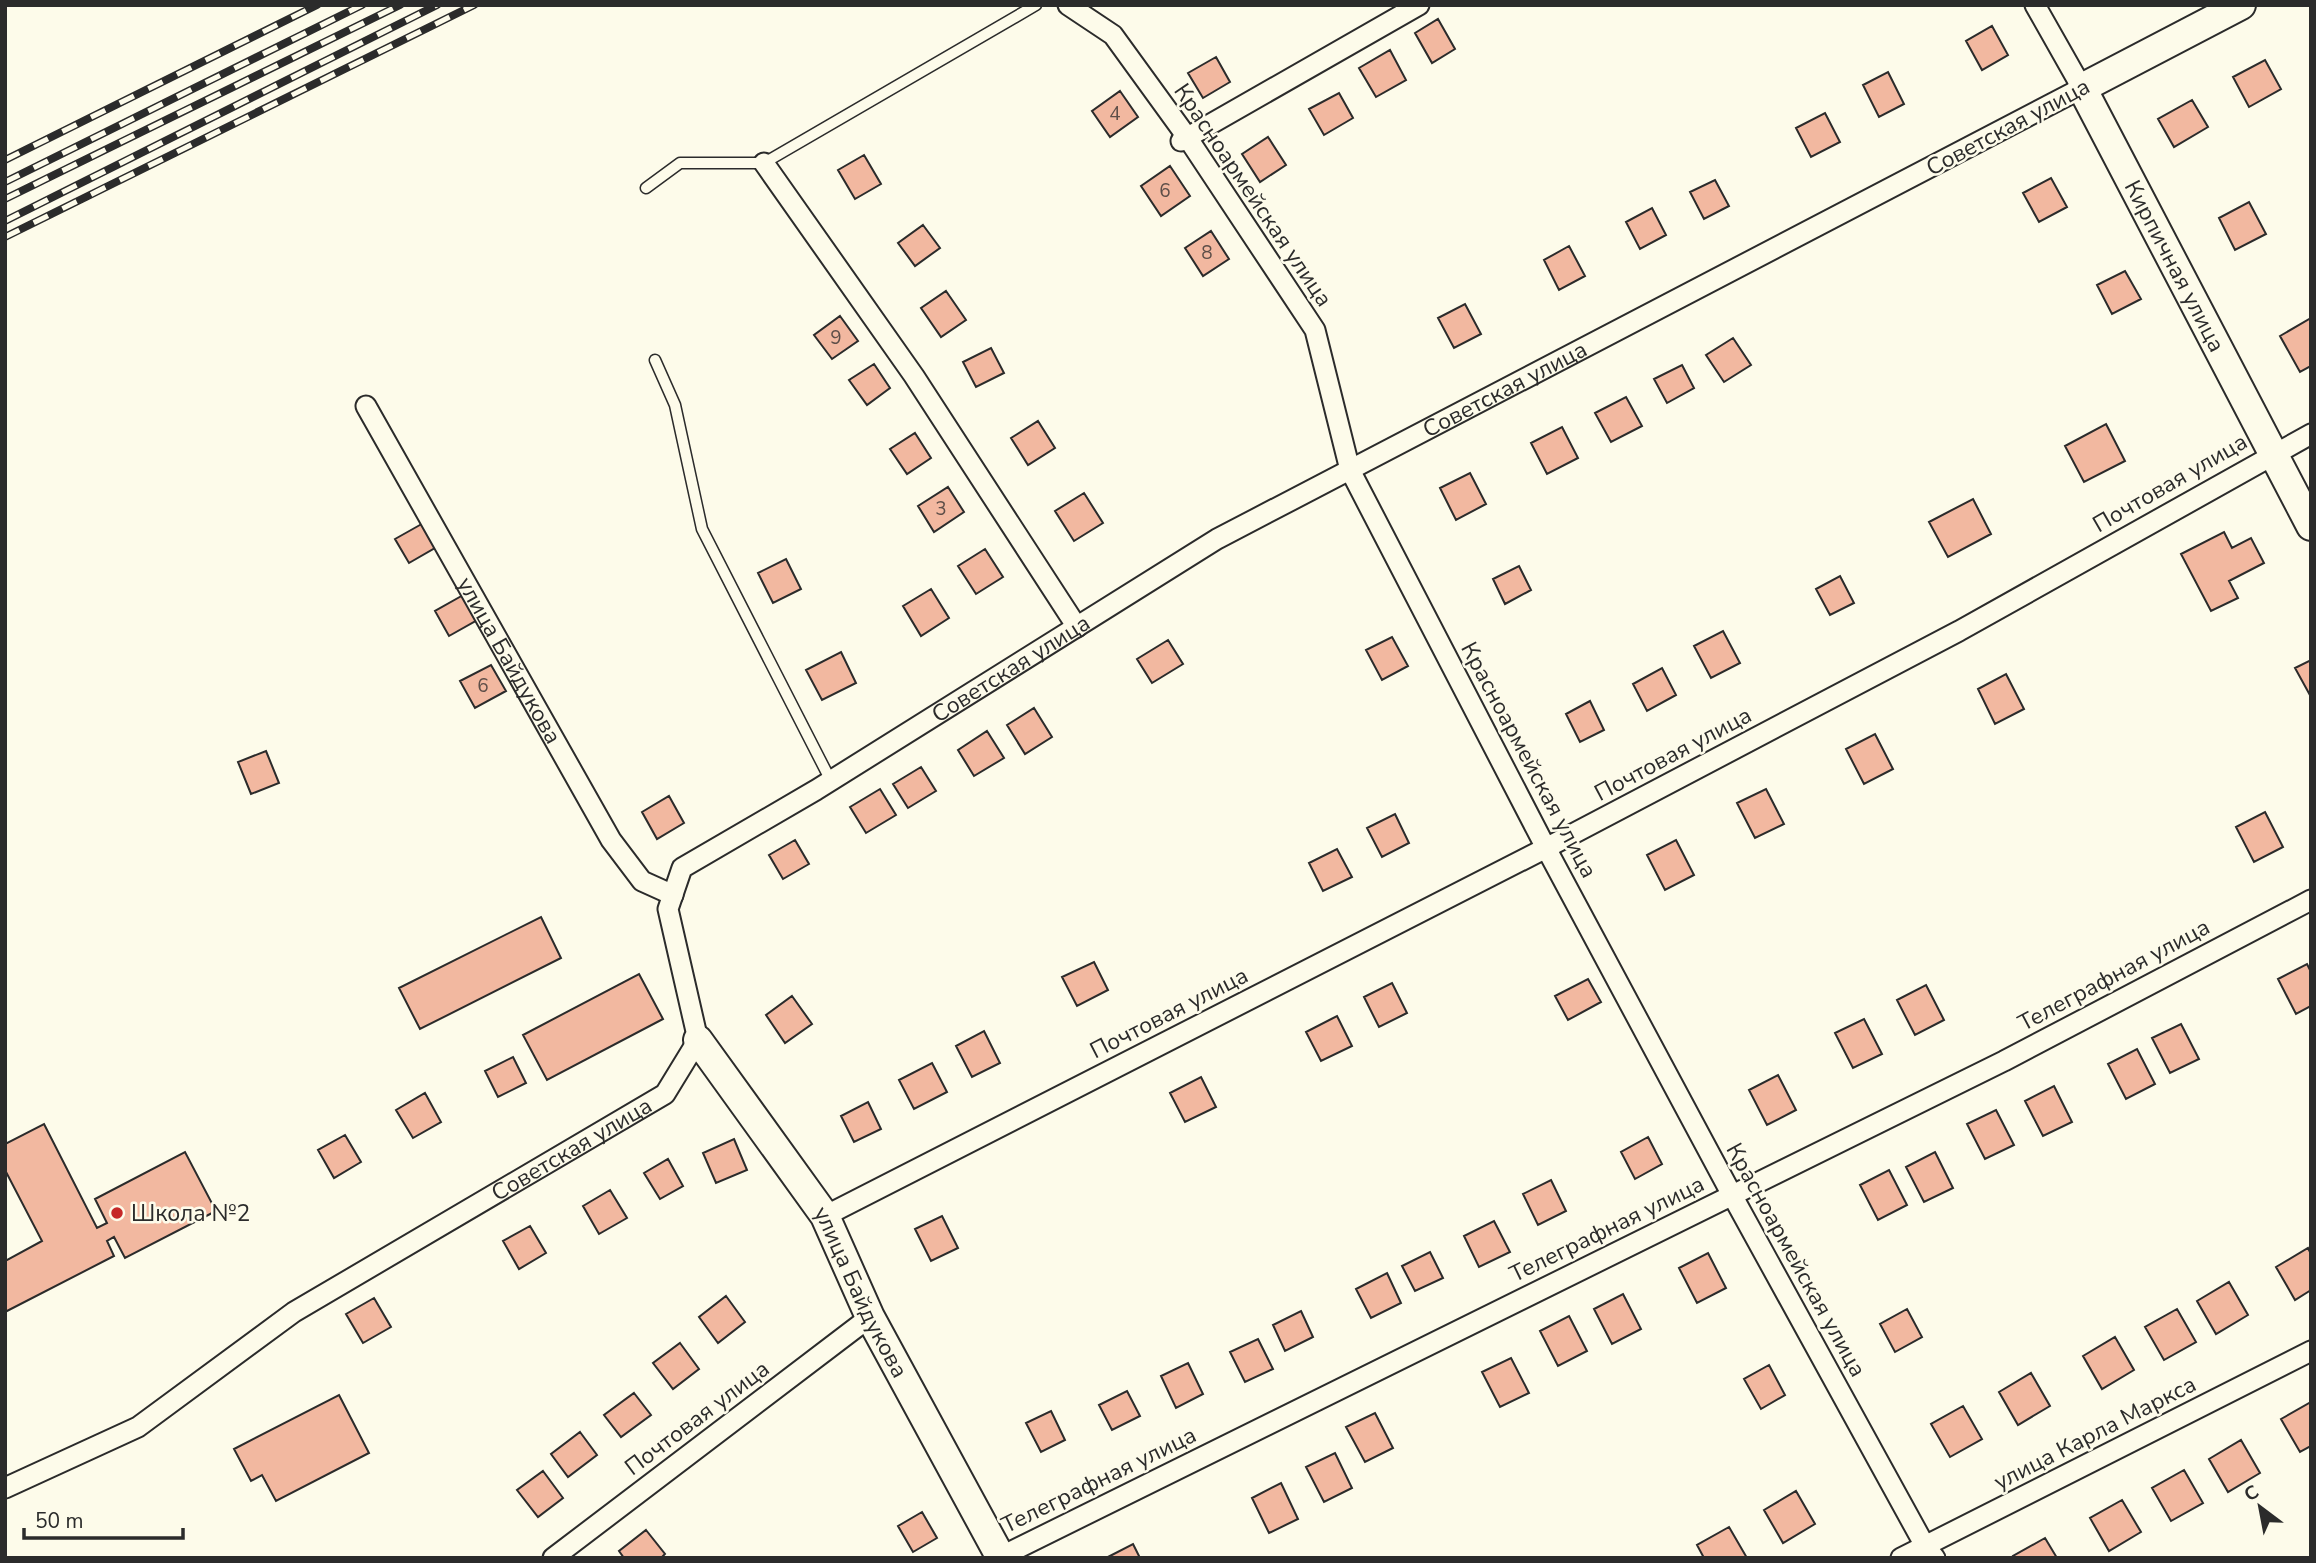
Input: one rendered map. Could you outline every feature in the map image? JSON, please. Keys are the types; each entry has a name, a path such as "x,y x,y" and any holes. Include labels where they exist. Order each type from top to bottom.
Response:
{"street":[{"name":"Красноармейская улица","path":"1068,5 1113,35 1315,330 1350,470 1546,848 1732,1195 1930,1552"},
{"path":"1184,139 1419,5"},
{"name":"Кирпичная улица","path":"2035,5 2082,88 2311,526"},
{"name":"Советская улица","path":"5,1488 138,1427 294,1312 665,1094 698,1040 668,909 682,868 831,781 1217,539 2241,5"},
{"path":"764,163 914,376 1077,627"},
{"name":"улица Байдукова","path":"366,406 611,840 642,881 673,895"},
{"name":"Почтовая улица","path":"825,1216 1546,848 1959,631 2311,434"},
{"name":"Телеграфная улица","path":"1000,1557 2004,1060 2311,900"},
{"name":"улица Байдукова","path":"698,1040 825,1216 870,1317 1000,1557"},
{"name":"Почтовая улица","path":"553,1558 870,1317"},
{"name":"улица Карла Маркса","path":"1901,1558 1930,1552 2311,1351"}],"lane":[{"path":"646,188 680,163 764,163 1036,5"},
{"path":"654,360 675,405 702,528 831,781"}],"building":[{"path":"1438,19 1455,49 1432,63 1415,33"},
{"path":"1992,26 2008,55 1982,70 1966,41"},
{"path":"1390,50 1406,80 1376,97 1359,68"},
{"path":"1216,57 1230,82 1203,98 1188,73"},
{"path":"2265,60 2281,89 2249,107 2233,77"},
{"path":"1888,72 1904,104 1879,117 1863,85"},
{"path":"1120,91 1138,117 1110,137 1092,111"},
{"path":"1339,93 1353,118 1324,135 1309,109"},
{"path":"2192,100 2208,127 2174,147 2158,119"},
{"path":"1825,113 1840,142 1811,157 1796,128"},
{"path":"1268,137 1286,165 1260,182 1242,154"},
{"path":"864,155 881,184 855,199 838,170"},
{"path":"1170,166 1190,196 1161,216 1141,186"},
{"path":"2051,178 2067,207 2039,222 2023,193"},
{"path":"1715,180 1729,206 1704,219 1690,192"},
{"path":"2249,202 2266,234 2235,250 2219,218"},
{"path":"1652,208 1666,235 1640,249 1626,222"},
{"path":"923,225 940,248 915,266 898,243"},
{"path":"1211,231 1229,259 1203,276 1185,248"},
{"path":"1569,246 1585,276 1559,290 1544,260"},
{"path":"2125,271 2141,299 2112,314 2097,285"},
{"path":"946,291 966,320 941,337 921,308"},
{"path":"1465,304 1481,334 1454,348 1438,318"},
{"path":"840,316 858,341 832,359 814,335"},
{"path":"2311,318 2311,366 2300,372 2280,336"},
{"path":"1733,338 1751,365 1724,382 1706,355"},
{"path":"991,348 1004,373 976,387 963,362"},
{"path":"874,364 890,388 867,405 849,380"},
{"path":"1682,365 1694,388 1667,403 1654,379"},
{"path":"1626,397 1642,426 1611,442 1595,413"},
{"path":"1038,421 1055,448 1028,465 1011,438"},
{"path":"2106,424 2125,461 2084,482 2065,446"},
{"path":"1562,427 1578,458 1547,474 1531,443"},
{"path":"915,433 931,458 907,474 890,449"},
{"path":"1470,473 1486,504 1456,520 1440,488"},
{"path":"948,487 964,512 934,532 918,506"},
{"path":"1084,493 1103,523 1074,541 1055,511"},
{"path":"1973,499 1991,534 1948,557 1929,522"},
{"path":"427,521 440,545 409,563 395,539"},
{"path":"2224,532 2232,548 2251,538 2264,563 2229,581 2238,598 2211,611 2181,554"},
{"path":"985,549 1003,577 976,594 958,566"},
{"path":"786,559 801,589 773,603 758,573"},
{"path":"1519,566 1531,590 1505,604 1493,579"},
{"path":"1840,576 1854,603 1830,615 1816,589"},
{"path":"931,589 949,618 921,636 903,606"},
{"path":"465,594 479,619 449,636 435,611"},
{"path":"1723,631 1740,663 1711,678 1694,646"},
{"path":"1392,637 1408,666 1382,680 1366,650"},
{"path":"1168,640 1183,664 1152,683 1137,659"},
{"path":"841,652 856,683 822,700 806,670"},
{"path":"2311,660 2311,697 2295,668"},
{"path":"491,665 506,691 475,708 460,681"},
{"path":"1662,668 1676,695 1647,711 1633,684"},
{"path":"2006,674 2024,709 1995,724 1978,689"},
{"path":"1590,701 1604,730 1580,742 1566,714"},
{"path":"1034,708 1052,737 1025,754 1007,725"},
{"path":"987,731 1004,758 974,776 958,750"},
{"path":"1875,734 1893,769 1864,784 1846,749"},
{"path":"266,751 279,783 251,794 238,762"},
{"path":"921,767 936,791 908,808 893,784"},
{"path":"880,789 896,815 866,833 850,807"},
{"path":"1766,789 1784,824 1755,838 1737,803"},
{"path":"669,796 684,823 657,839 642,812"},
{"path":"2265,812 2283,847 2254,862 2236,827"},
{"path":"1395,814 1409,843 1382,857 1367,828"},
{"path":"795,840 809,864 783,879 769,855"},
{"path":"1676,840 1694,875 1665,890 1647,855"},
{"path":"1337,849 1352,877 1323,891 1309,863"},
{"path":"541,917 561,958 420,1029 399,988"},
{"path":"1094,962 1108,990 1077,1006 1062,977"},
{"path":"2307,964 2311,972 2311,1006 2296,1014 2278,979"},
{"path":"639,974 663,1019 547,1080 523,1035"},
{"path":"1588,979 1601,1002 1568,1020 1555,996"},
{"path":"1392,983 1407,1013 1379,1027 1364,997"},
{"path":"1926,985 1944,1020 1915,1035 1897,1000"},
{"path":"792,996 812,1024 785,1043 766,1015"},
{"path":"1337,1016 1352,1046 1321,1061 1306,1032"},
{"path":"1864,1019 1882,1054 1853,1068 1835,1033"},
{"path":"2181,1024 2199,1059 2170,1073 2152,1038"},
{"path":"984,1031 1000,1063 972,1077 956,1046"},
{"path":"2137,1049 2155,1084 2126,1099 2108,1064"},
{"path":"513,1057 526,1083 498,1097 485,1071"},
{"path":"932,1063 947,1092 914,1109 899,1080"},
{"path":"1778,1075 1796,1110 1767,1125 1749,1090"},
{"path":"1201,1077 1216,1107 1185,1122 1170,1093"},
{"path":"2054,1086 2072,1122 2043,1136 2025,1101"},
{"path":"425,1093 441,1122 413,1138 396,1110"},
{"path":"868,1102 881,1129 854,1142 841,1116"},
{"path":"1996,1110 2014,1145 1985,1159 1967,1124"},
{"path":"44,1124 97,1228 107,1223 95,1199 185,1152 216,1211 125,1258 114,1237 107,1241 114,1256 5,1312 5,1261 42,1241 5,1170 5,1144"},
{"path":"345,1135 361,1162 334,1178 318,1150"},
{"path":"1648,1137 1662,1164 1635,1179 1621,1152"},
{"path":"734,1139 747,1170 716,1183 703,1153"},
{"path":"1935,1152 1953,1188 1924,1202 1906,1167"},
{"path":"668,1159 683,1186 660,1199 644,1173"},
{"path":"1889,1170 1907,1205 1878,1220 1860,1185"},
{"path":"1551,1180 1566,1211 1538,1225 1523,1194"},
{"path":"610,1190 627,1218 599,1234 583,1206"},
{"path":"942,1216 958,1248 931,1261 915,1229"},
{"path":"1494,1221 1510,1252 1479,1267 1464,1236"},
{"path":"530,1226 546,1253 519,1269 503,1241"},
{"path":"2308,1248 2311,1254 2311,1290 2295,1300 2276,1267"},
{"path":"1430,1252 1443,1278 1415,1291 1402,1266"},
{"path":"1708,1253 1726,1288 1697,1303 1679,1268"},
{"path":"1387,1273 1401,1303 1371,1318 1356,1289"},
{"path":"2229,1282 2248,1315 2216,1334 2197,1301"},
{"path":"1623,1294 1641,1329 1612,1344 1594,1309"},
{"path":"726,1296 745,1322 718,1343 699,1317"},
{"path":"374,1298 391,1327 363,1343 346,1314"},
{"path":"1907,1309 1922,1337 1895,1352 1880,1324"},
{"path":"2177,1309 2196,1342 2164,1360 2145,1327"},
{"path":"1301,1311 1313,1337 1285,1351 1273,1325"},
{"path":"1569,1316 1587,1351 1558,1366 1540,1331"},
{"path":"2115,1337 2134,1370 2102,1389 2083,1356"},
{"path":"1258,1339 1273,1369 1245,1382 1230,1352"},
{"path":"680,1343 699,1369 673,1389 653,1363"},
{"path":"1511,1358 1529,1393 1500,1407 1482,1372"},
{"path":"1188,1363 1203,1394 1176,1408 1161,1376"},
{"path":"1769,1365 1785,1395 1761,1409 1744,1379"},
{"path":"2031,1373 2050,1406 2018,1425 1999,1392"},
{"path":"1127,1391 1140,1416 1112,1430 1099,1405"},
{"path":"634,1393 651,1415 621,1437 604,1415"},
{"path":"339,1395 369,1453 276,1501 262,1475 251,1481 234,1449"},
{"path":"2311,1402 2311,1446 2300,1452 2281,1419"},
{"path":"1963,1406 1982,1439 1950,1457 1931,1424"},
{"path":"1051,1411 1065,1440 1041,1452 1026,1423"},
{"path":"1375,1413 1393,1448 1365,1462 1346,1427"},
{"path":"580,1432 597,1455 568,1477 551,1454"},
{"path":"2241,1440 2260,1473 2228,1492 2209,1459"},
{"path":"1335,1453 1352,1488 1324,1502 1306,1467"},
{"path":"2184,1470 2203,1503 2171,1521 2152,1488"},
{"path":"543,1471 563,1498 538,1517 517,1490"},
{"path":"1281,1483 1298,1519 1269,1533 1252,1498"},
{"path":"1796,1491 1815,1524 1783,1543 1764,1510"},
{"path":"2122,1500 2141,1532 2109,1551 2090,1518"},
{"path":"922,1512 937,1538 913,1552 898,1526"},
{"path":"1729,1527 1747,1558 1704,1558 1697,1545"},
{"path":"646,1530 665,1554 661,1558 624,1558 619,1551"},
{"path":"2045,1538 2057,1558 2014,1558 2013,1556"},
{"path":"1133,1544 1140,1558 1106,1558"}],"railway":[{"path":"5,160 317,5"},
{"path":"5,182 362,5"},
{"path":"5,199 400,5"},
{"path":"5,221 437,5"},
{"path":"5,237 474,5"}],"place":[{"name":"Школа №2","path":"117,1213"}]}
